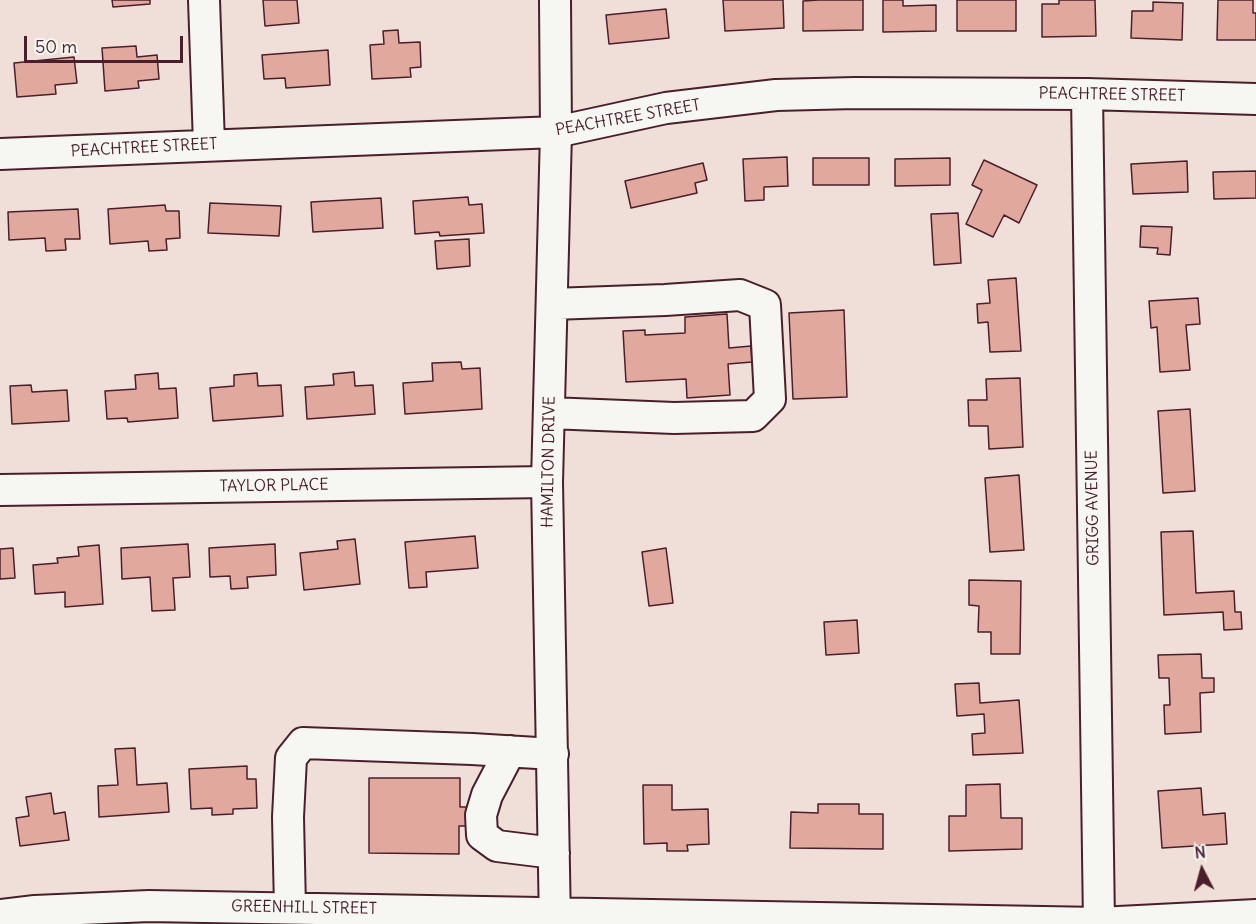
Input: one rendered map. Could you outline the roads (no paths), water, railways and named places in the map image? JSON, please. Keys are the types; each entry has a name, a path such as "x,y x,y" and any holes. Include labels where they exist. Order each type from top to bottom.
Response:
{"street":[{"path":"204,0 209,144"},
{"name":"HAMILTON DRIVE","path":"555,0 556,132 547,482 555,918"},
{"name":"PEACHTREE STREET","path":"0,154 556,132 666,108 776,95 1087,94 1256,99"},
{"name":"GRIGG AVENUE","path":"1087,94 1099,923"},
{"path":"549,413 674,418 753,416 770,399 765,305 740,294 665,300 552,304"},
{"name":"TAYLOR PLACE","path":"0,490 547,482"},
{"path":"290,908 288,817 291,758 303,743 552,754"},
{"path":"510,751 487,795 481,814 482,835 496,846 554,853"},
{"name":"GREENHILL STREET","path":"0,915 35,911 149,906 290,908 555,918 1099,923 1256,915"}]}
